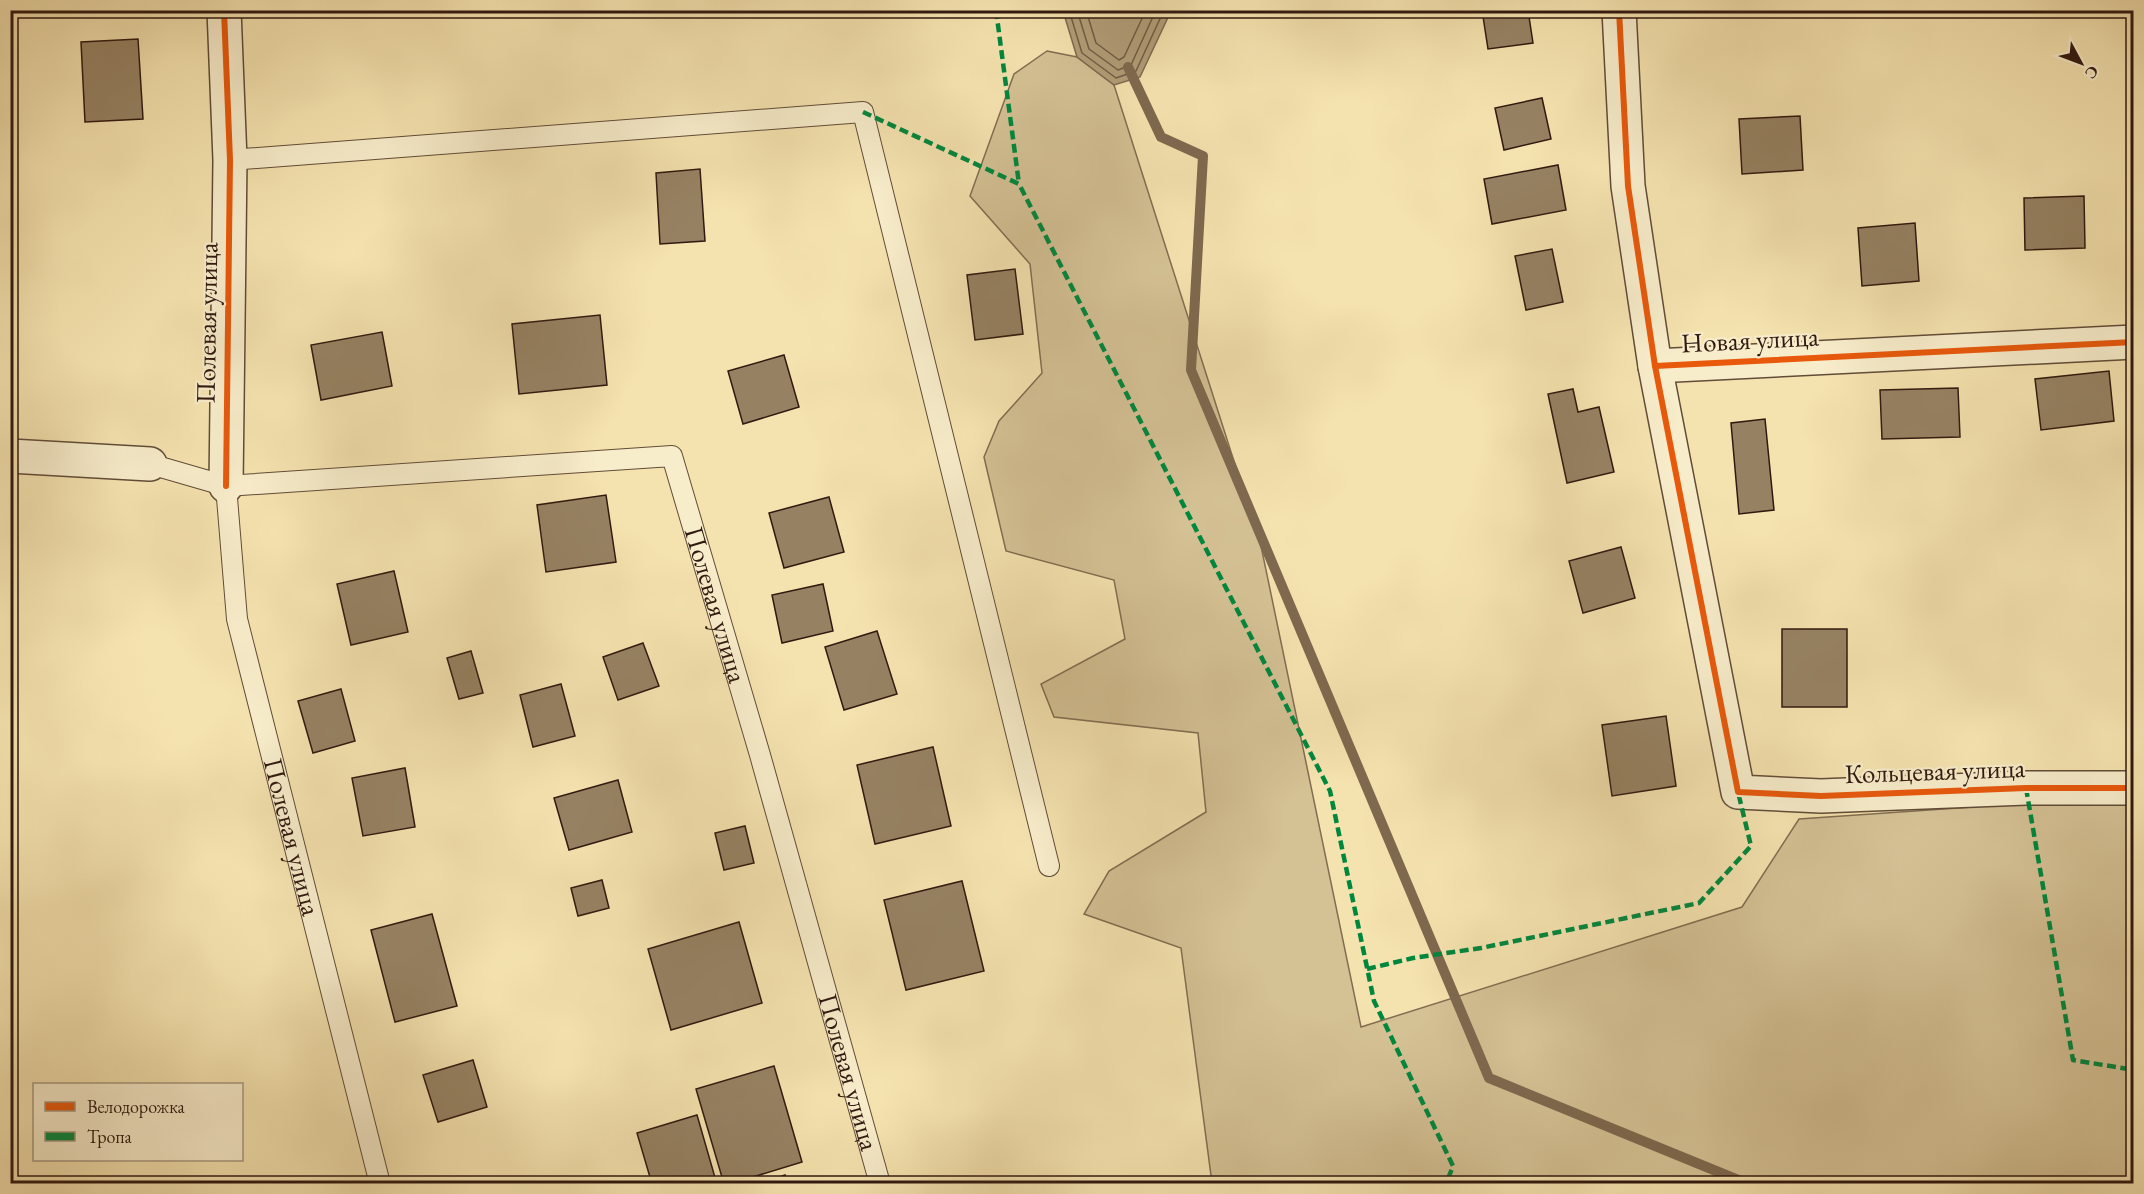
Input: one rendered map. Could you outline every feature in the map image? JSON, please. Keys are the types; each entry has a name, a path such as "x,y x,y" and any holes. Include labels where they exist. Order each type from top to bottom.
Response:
{"street":[{"name":"Полевая улица","path":"224,10 230,160 226,486"},
{"name":"Новая улица","path":"1619,10 1628,186 1655,366 2133,342"},
{"name":"Кольцевая улица","path":"1655,366 1738,792 1821,796 2026,788 2133,788"},
{"path":"10,456 150,464"}],"lane":[{"path":"230,160 863,112 1049,866"},
{"name":"Полевая улица","path":"150,464 226,486 672,456 760,755 880,1184"},
{"name":"Полевая улица","path":"226,486 237,619 380,1184"}],"shaded area":[{"path":"1047,51 1077,57 1114,85 1261,546 1361,1027 1742,907 1799,819 2133,796 2133,1183 1212,1183 1181,948 1084,914 1109,871 1206,812 1198,733 1054,717 1041,684 1125,639 1114,580 1006,551 984,457 999,421 1042,373 1030,264 970,196 1014,74"}],"water":[{"path":"1063,10 1171,11 1140,77 1114,85 1077,57"}],"building":[{"path":"1482,10 1528,10 1533,43 1488,49"},
{"path":"138,39 143,119 85,122 81,42"},
{"path":"1542,98 1551,139 1504,150 1495,108"},
{"path":"1800,116 1803,170 1742,174 1739,119"},
{"path":"1558,165 1566,210 1492,224 1484,179"},
{"path":"700,169 705,241 660,244 656,173"},
{"path":"2084,196 2085,248 2025,250 2024,198"},
{"path":"1915,223 1919,281 1862,286 1858,228"},
{"path":"1552,249 1563,302 1526,310 1515,256"},
{"path":"1015,269 1023,334 975,340 967,275"},
{"path":"600,315 607,385 519,394 512,324"},
{"path":"382,332 392,386 321,400 311,345"},
{"path":"784,355 799,407 743,424 728,371"},
{"path":"2109,371 2114,421 2041,430 2035,379"},
{"path":"1958,388 1960,437 1882,439 1880,390"},
{"path":"1573,389 1578,412 1599,407 1614,472 1567,483 1548,394"},
{"path":"1765,419 1774,510 1739,514 1731,423"},
{"path":"606,495 616,562 546,572 537,505"},
{"path":"829,497 844,552 784,568 769,513"},
{"path":"1621,547 1635,598 1583,613 1569,561"},
{"path":"394,571 408,632 351,645 337,584"},
{"path":"823,584 833,631 782,643 772,595"},
{"path":"1782,629 1847,629 1847,707 1782,707"},
{"path":"877,631 897,694 844,710 825,647"},
{"path":"643,643 659,686 618,700 603,657"},
{"path":"471,651 483,693 459,699 447,658"},
{"path":"561,684 575,736 533,747 520,695"},
{"path":"341,689 355,741 313,753 298,701"},
{"path":"1666,716 1676,786 1612,796 1602,725"},
{"path":"933,747 951,826 875,844 857,765"},
{"path":"405,768 415,827 363,836 352,778"},
{"path":"618,780 632,832 569,850 554,798"},
{"path":"745,826 754,863 724,870 715,833"},
{"path":"602,880 609,908 578,916 571,888"},
{"path":"962,881 984,971 906,990 884,900"},
{"path":"432,914 457,1006 395,1022 371,930"},
{"path":"739,922 762,1003 671,1030 648,949"},
{"path":"473,1060 487,1107 438,1122 423,1075"},
{"path":"774,1066 802,1162 724,1184 696,1089"},
{"path":"697,1115 716,1181 707,1184 652,1184 637,1133"},
{"path":"785,1175 788,1184 759,1184"}],"waterway":[{"path":"1128,67 1161,137 1203,156 1191,370 1489,1078 1748,1184"}],"marked path":[{"path":"996,10 1019,184"},
{"path":"863,112 1019,184 1330,791 1374,1001 1453,1166 1446,1184"},
{"path":"2026,788 2073,1060 2134,1070"},
{"path":"1367,969 1413,958 1481,948 1699,903 1751,846 1738,792"}],"cycle path":[{"path":"224,10 230,160 226,486"},
{"path":"1619,10 1628,186 1655,366 2134,342"},
{"path":"1655,366 1738,792 1821,796 2026,788 2134,788"}]}
